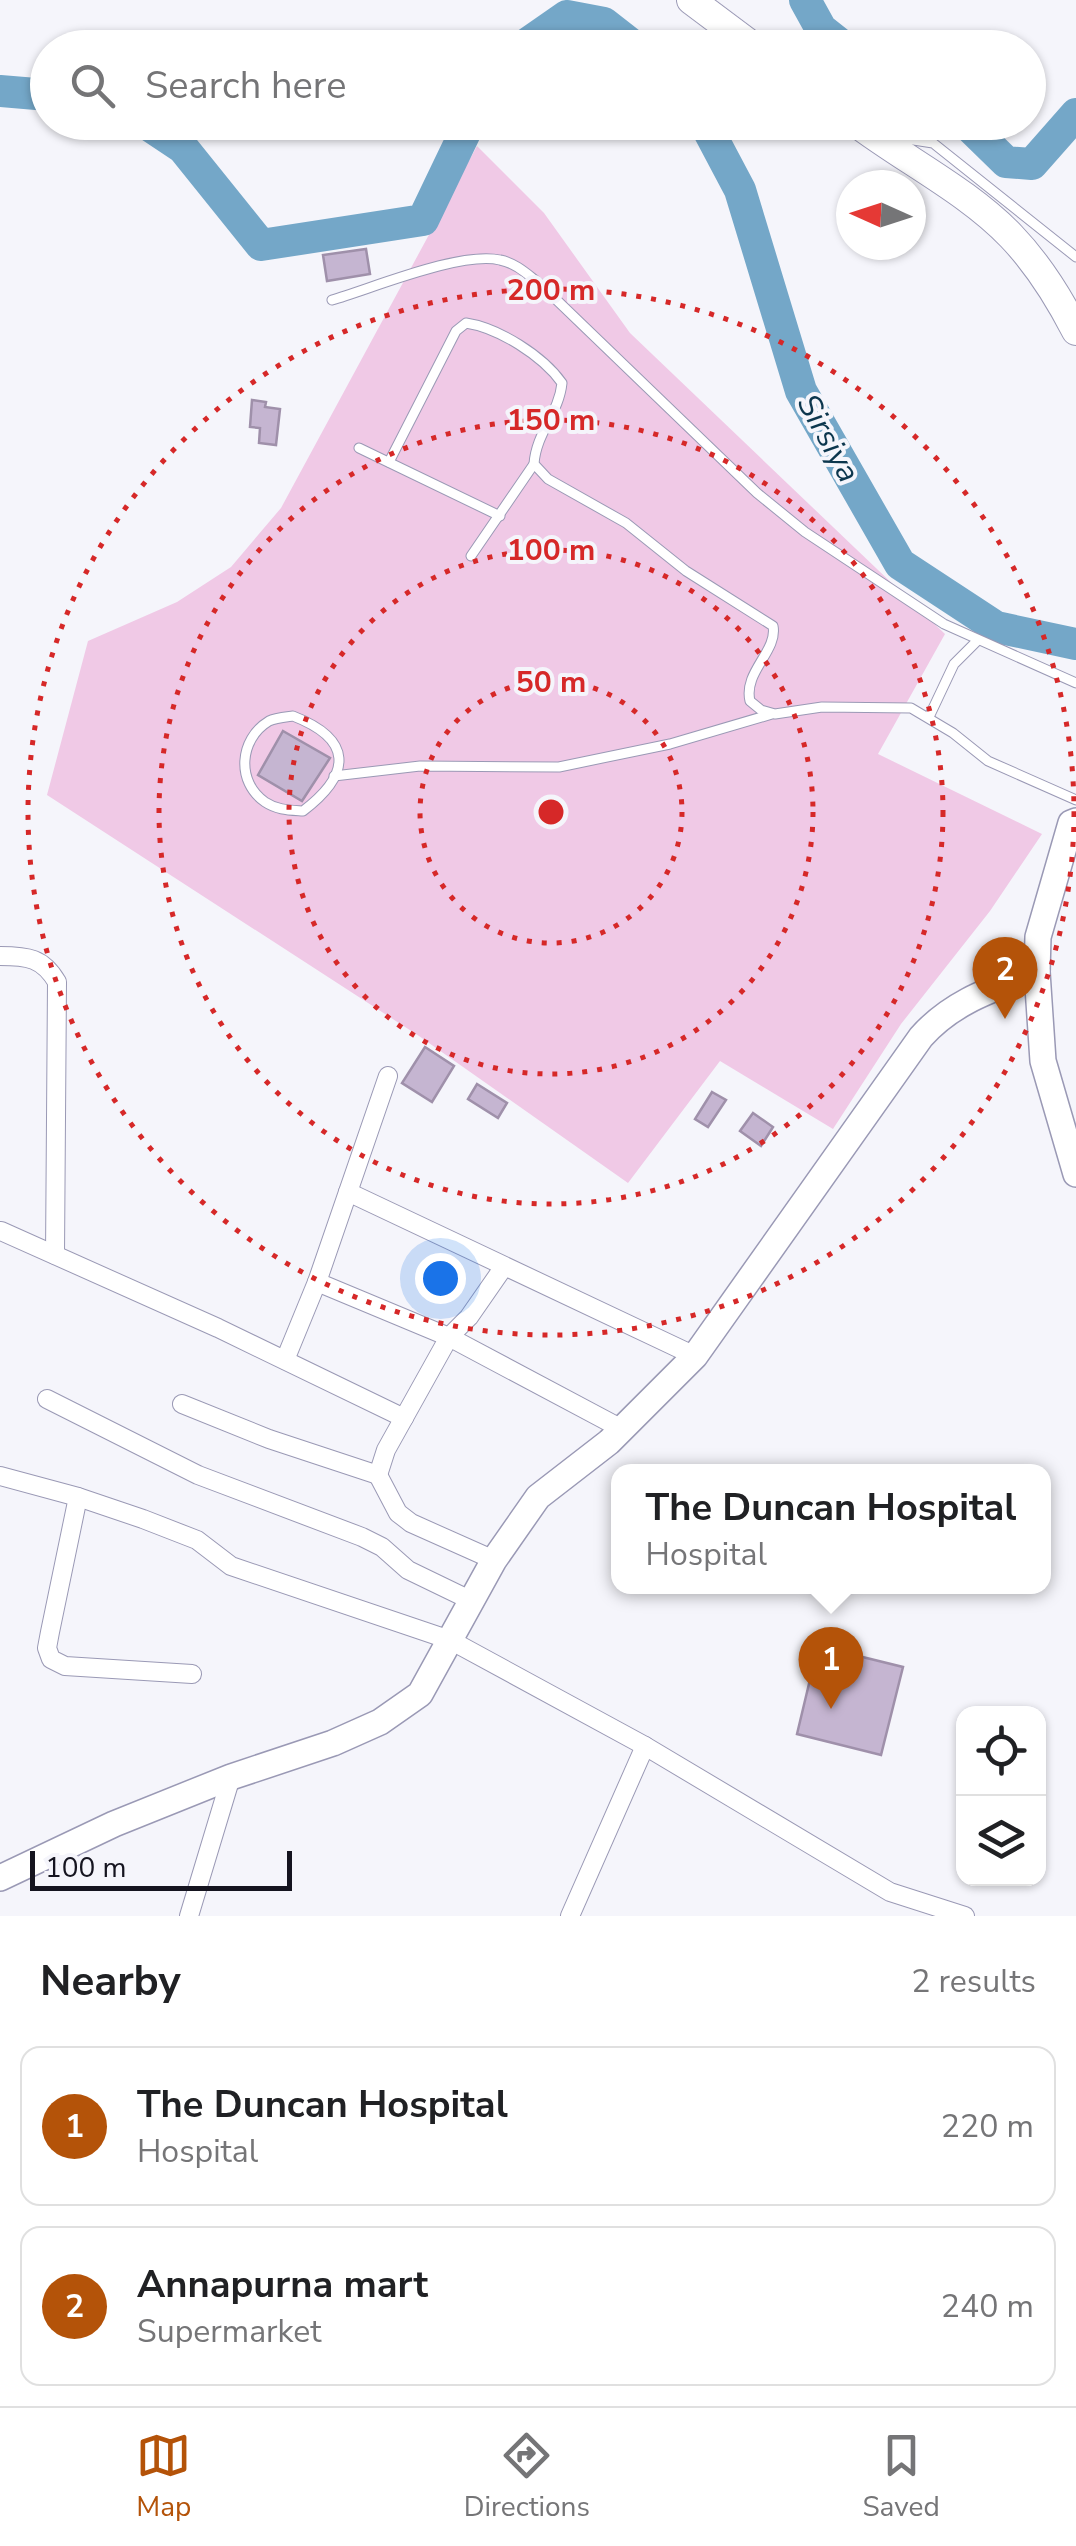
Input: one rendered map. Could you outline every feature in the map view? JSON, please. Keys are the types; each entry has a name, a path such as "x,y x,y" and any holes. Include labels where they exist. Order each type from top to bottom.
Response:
{"main road":[{"path":"691,0 731,30"},
{"path":"881,140 937,176 1010,235 1062,303 1076,331"}],"street":[{"path":"1075,814 1038,937 1037,972 1043,1060 1076,1174"},
{"path":"0,956 28,956 47,965 57,982 55,1255"},
{"path":"0,1878 114,1824 333,1743 380,1722 420,1694 470,1600 538,1497 622,1429 695,1356 936,1020 960,1002 1037,972"},
{"path":"285,1360 317,1282 388,1076"},
{"path":"348,1192 695,1356"},
{"path":"1,1231 404,1418"},
{"path":"378,1475 386,1450 449,1337 470,1317 503,1268"},
{"path":"317,1282 449,1337 622,1429"},
{"path":"47,1400 198,1474 362,1537 408,1570 470,1600"},
{"path":"182,1404 269,1439 378,1475 398,1513 411,1523 494,1560"},
{"path":"0,1476 78,1497 196,1540 231,1566 450,1640 646,1746 890,1892 965,1916"},
{"path":"78,1497 47,1648 51,1659 66,1666 192,1674"},
{"path":"570,1916 646,1746"},
{"path":"189,1916 230,1778"}],"lane":[{"path":"923,140 933,142 1076,257"},
{"path":"332,300 462,260 497,259 515,265 540,284 757,494 804,532 944,624 1076,683"},
{"path":"389,462 456,331 466,323 484,326 550,367 562,383 560,401 535,444 534,464 471,556"},
{"path":"359,448 500,516"},
{"path":"534,464 548,479 626,524 686,571 773,626 774,637 750,678 748,696 761,710 775,714"},
{"path":"929,717 954,664 978,640"},
{"path":"334,776 420,766 559,767 670,744 775,714 868,706 912,708 1075,814"},
{"path":"292,716 320,726 336,744 340,756 334,776 322,796 303,811 278,808 261,800 246,780 243,755 252,738 269,722 292,716"}],"shaded area":[{"path":"477,146 544,213 630,333 945,634 878,754 1042,834 990,911 901,1024 833,1129 720,1061 628,1183 419,1036 47,795 88,641 177,602 231,567 281,508"}],"building":[{"path":"366,249 370,274 327,281 323,255"},
{"path":"252,400 280,409 276,445 259,443 260,428 250,427"},
{"path":"283,731 330,758 302,801 258,775"},
{"path":"425,1047 454,1066 432,1102 402,1083"},
{"path":"477,1084 507,1103 498,1118 468,1099"},
{"path":"712,1092 726,1100 708,1127 695,1119"},
{"path":"753,1113 773,1127 761,1146 740,1131"},
{"path":"818,1646 903,1667 881,1755 797,1734"}],"waterway":[{"name":"Sirsiya","path":"805,0 822,30"},
{"name":"Sirsiya","path":"547,30 567,16 604,23 613,30"},
{"name":"Sirsiya","path":"0,91 30,94"},
{"name":"Sirsiya","path":"983,140 1006,162 1032,164 1076,114"},
{"name":"Sirsiya","path":"171,140 183,148 261,245 423,220 461,140"},
{"name":"Sirsiya","path":"714,140 740,190 801,391 900,564 996,627 1076,644"}],"place":[{"name":"Annapurna mart","path":"1005,1019"},
{"name":"The Duncan Hospital","path":"831,1709"}]}
